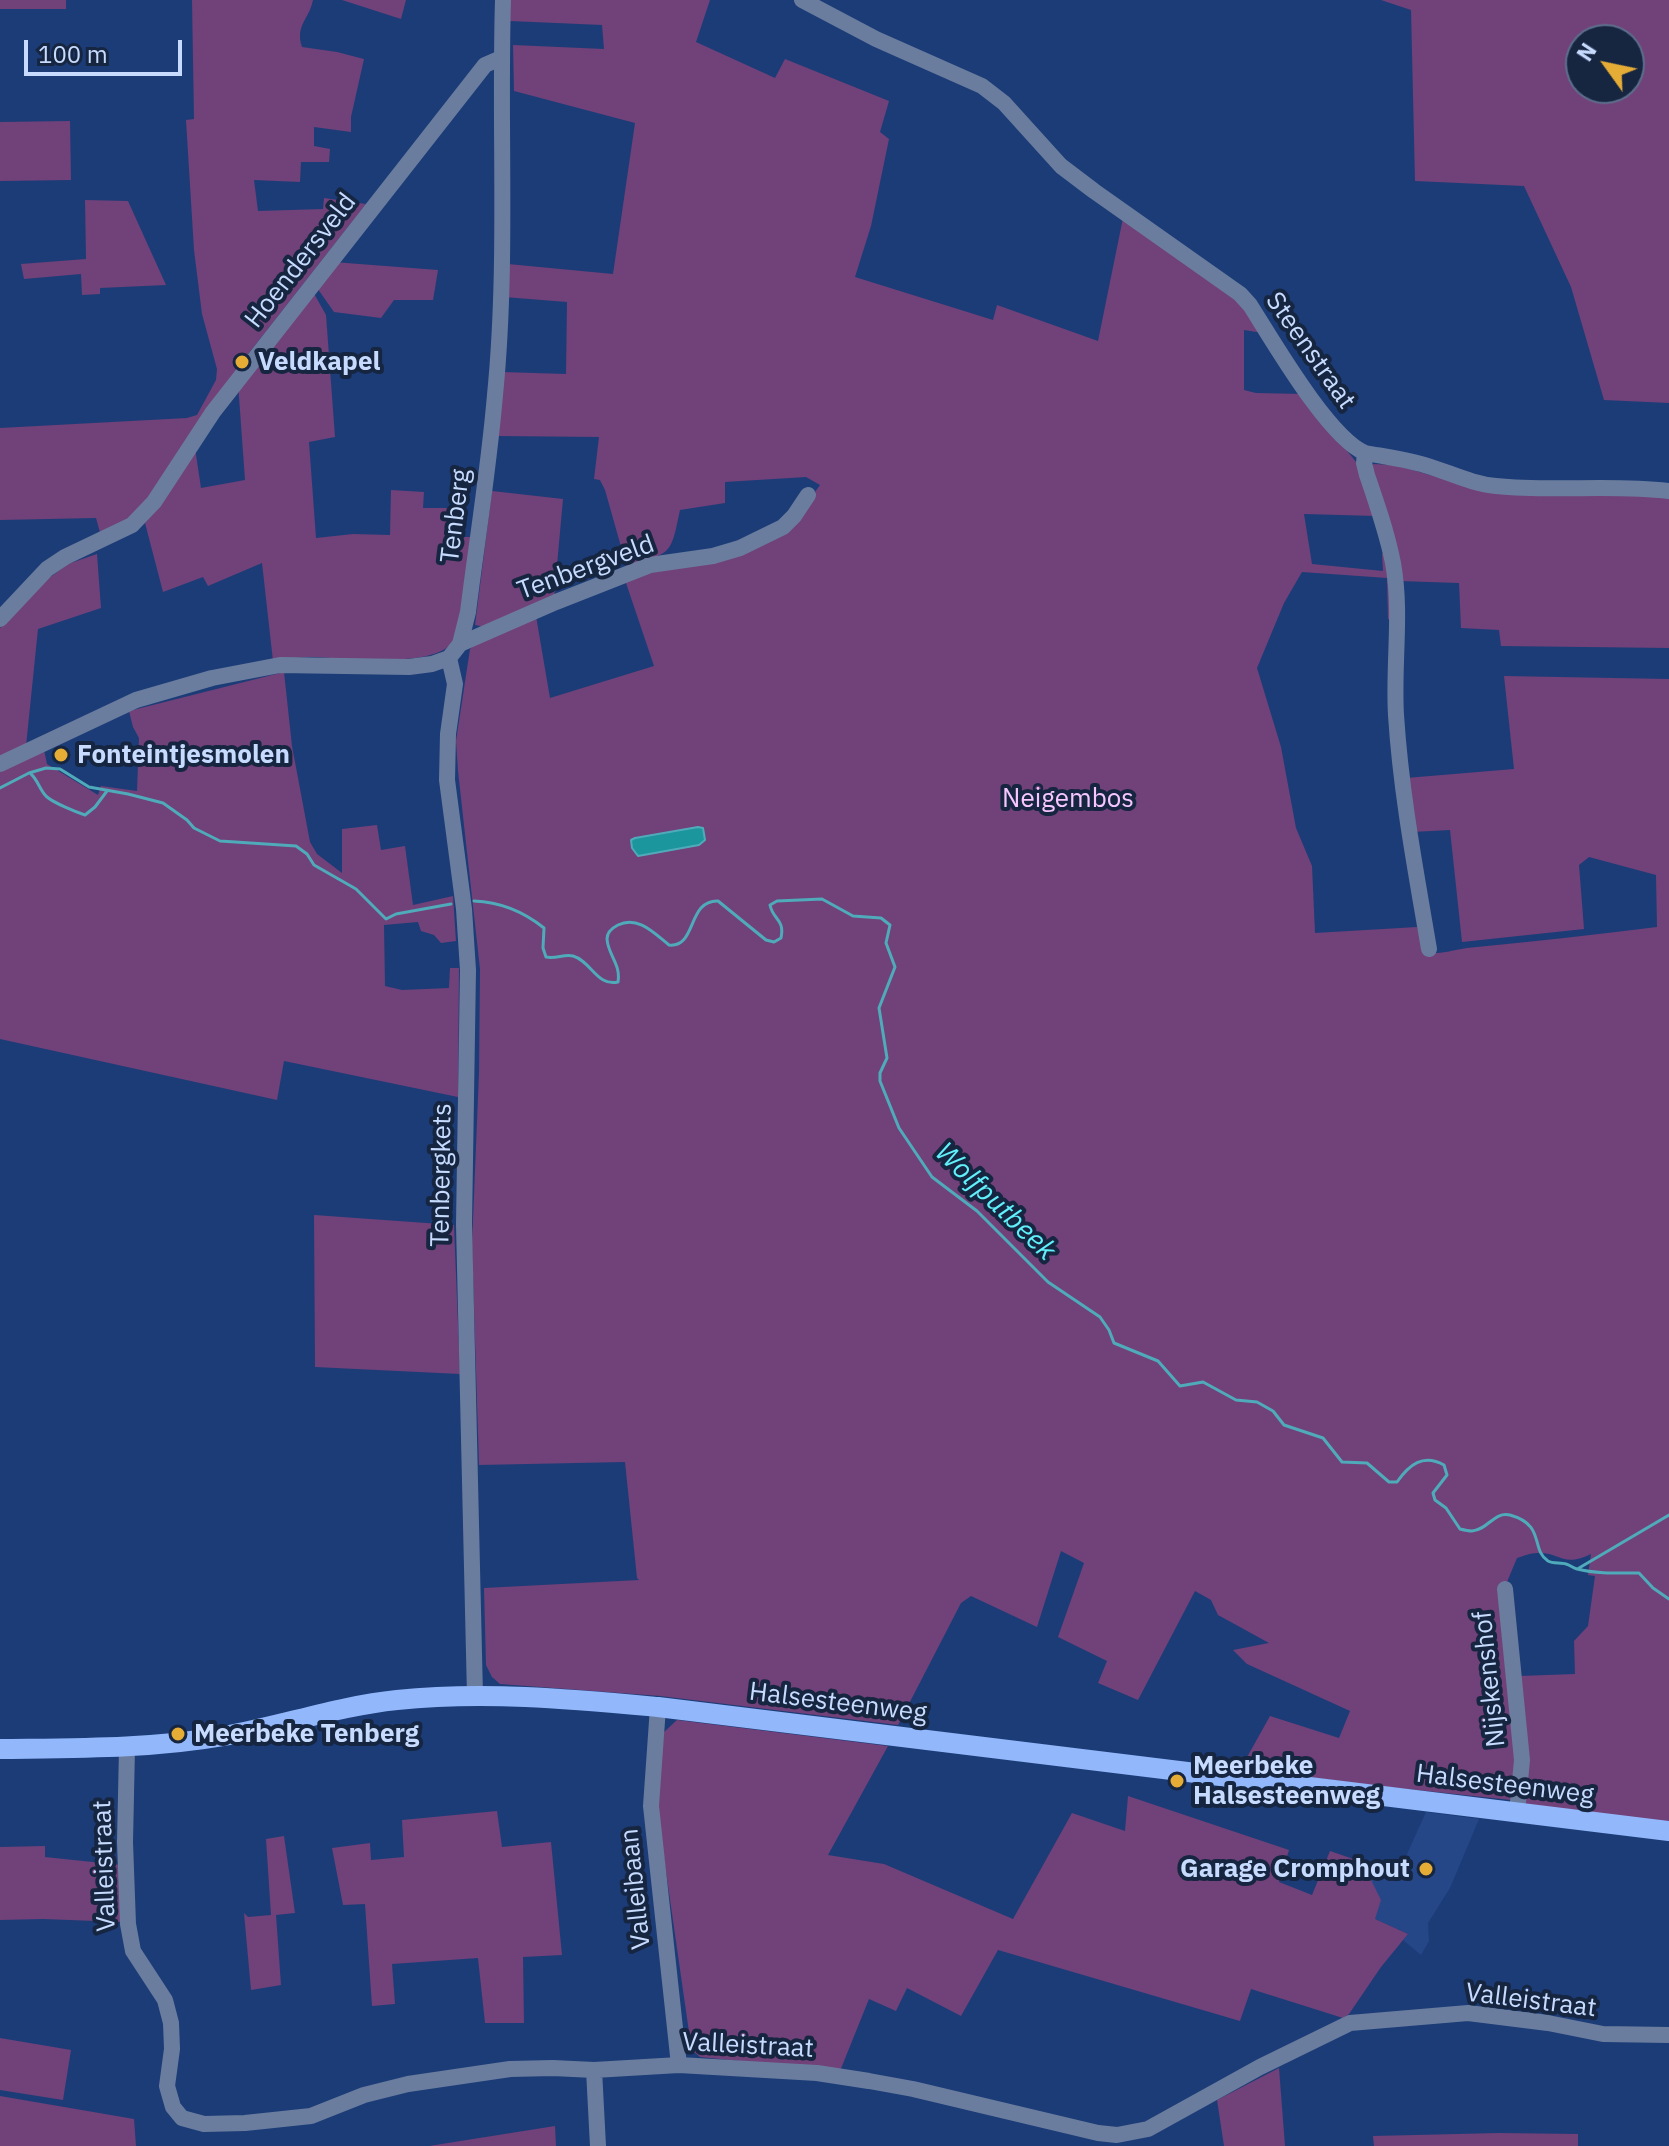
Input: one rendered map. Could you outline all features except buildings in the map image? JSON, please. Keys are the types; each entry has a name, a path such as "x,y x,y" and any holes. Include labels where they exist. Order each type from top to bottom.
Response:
{"main road":[{"name":"Halsesteenweg","path":"0,1749 127,1748 182,1743 395,1700 475,1696 559,1698 658,1707 1669,1831"}],"street":[{"name":"Tenberg","path":"449,658 460,644 468,612 495,394 501,273 503,0"},
{"name":"Steenstraat","path":"802,0 876,39 982,86 1004,103 1061,166 1240,294 1322,413 1348,443 1365,453"},
{"name":"Hoendersveld","path":"0,619 47,569 132,525 154,502 213,412 485,65 501,58"},
{"path":"1429,949 1409,832 1396,714 1394,573 1384,527 1364,463 1365,453 1423,465 1466,480 1496,486 1626,487 1669,491"},
{"name":"Tenbergveld","path":"460,644 650,565 713,556 740,548 783,527 808,495"},
{"path":"0,764 136,700 212,678 280,665 409,667 449,658"},
{"name":"Tenbergkets","path":"449,658 455,684 448,734 447,780 464,909 468,970 464,1224 475,1696"},
{"name":"Nijskenshof","path":"1505,1589 1522,1760 1517,1813"},
{"name":"Valleibaan","path":"658,1707 651,1806 679,2065"},
{"name":"Valleistraat","path":"127,1748 125,1842 128,1924 133,1951 165,2000 171,2023 172,2049 167,2086 173,2107 182,2118 204,2124 311,2116 364,2095 408,2084 510,2069 594,2070 679,2065 817,2073 869,2081 913,2089 1097,2140 1148,2129 1260,2067 1350,2023 1468,2013 1548,2023 1603,2034 1669,2035"},
{"path":"594,2070 598,2146"}],"shaded area":[{"path":"703,828 705,840 699,845 638,856 632,848 631,840 635,838"},
{"name":"Garage Cromphout","path":"1426,1812 1479,1819 1450,1888 1428,1923 1429,1941 1421,1955 1403,1940 1408,1934 1375,1919 1362,1862 1398,1874"}],"green space":[{"path":"0,0 66,0 66,9 0,9"},
{"path":"192,0 313,0 301,28 302,47 364,59 351,117 351,132 314,127 314,146 330,149 329,162 301,162 300,182 254,180 258,211 323,209 324,198 366,204 249,353 152,494 126,522 101,536 96,518 0,520 0,428 187,418 197,415 216,380 217,369 202,314 194,250 186,120 194,119"},
{"path":"342,0 406,0 401,19"},
{"name":"Neigembos","path":"510,0 710,0 696,42 775,78 785,59 889,101 880,132 889,139 871,226 855,277 993,320 997,305 1098,341 1123,218 1237,297 1263,333 1244,330 1244,390 1302,394 1356,462 1376,516 1304,514 1312,564 1383,571 1382,554 1386,552 1393,620 1388,619 1387,578 1302,572 1284,603 1257,668 1281,747 1296,828 1312,866 1315,933 1417,927 1424,951 1436,953 1657,927 1656,875 1589,857 1579,865 1584,929 1462,942 1450,830 1412,832 1406,778 1514,769 1504,676 1669,679 1669,1823 1523,1806 1519,1676 1575,1674 1574,1641 1588,1626 1595,1576 1588,1575 1591,1554 1574,1560 1545,1553 1522,1556 1517,1558 1507,1582 1515,1759 1511,1800 1241,1768 1270,1716 1339,1738 1350,1711 1247,1664 1233,1650 1269,1643 1218,1615 1211,1600 1195,1591 1138,1700 1098,1683 1107,1661 1058,1637 1084,1563 1061,1551 1037,1627 971,1596 961,1603 898,1725 660,1696 500,1684 492,1677 486,1665 484,1588 639,1580 625,1462 479,1465 472,1244 480,969 456,741 470,649 478,641 536,616 550,698 654,666 624,577 665,567 796,519 820,485 806,477 725,482 725,503 680,510 674,537 667,550 627,568 605,490 600,480 594,479 599,437 498,436 502,372 566,374 567,302 504,297 508,264 613,274 635,123 514,91 513,45 604,49 602,25 510,21"},
{"path":"1381,0 1669,0 1669,403 1604,400 1571,287 1524,186 1415,181 1411,10"},
{"path":"70,121 71,180 0,181 0,122"},
{"path":"85,200 128,201 166,285 100,288 100,294 82,295 81,274 24,279 21,264 86,259"},
{"path":"333,262 438,270 433,300 394,300 381,318 334,312 315,285"},
{"path":"312,290 326,315 335,437 309,442 316,538 353,534 390,535 391,490 424,492 423,508 449,508 449,531 459,532 459,537 471,537 457,633 443,650 428,656 387,660 305,657 273,661 262,563 208,586 203,577 163,592 145,523 162,503 195,448 201,488 245,480 238,383"},
{"path":"1373,464 1395,465 1465,485 1669,495 1669,648 1501,646 1499,630 1461,628 1459,583 1399,581 1371,471"},
{"path":"492,491 563,499 554,598 485,627 475,625"},
{"path":"97,554 101,608 38,629 26,746 0,758 0,628 45,581 68,564"},
{"path":"284,672 292,746 310,842 317,854 342,873 342,829 377,825 381,850 405,846 413,905 453,896 456,941 441,943 434,935 421,931 418,922 384,925 385,986 402,990 449,988 450,968 459,968 458,1097 284,1061 277,1100 0,1039 0,772 44,750 47,764 98,795 101,786 137,791 139,738 129,711"},
{"path":"314,1215 454,1225 460,1374 315,1367"},
{"path":"677,1720 888,1746 828,1855 884,1864 1013,1919 1072,1813 1125,1831 1128,1796 1289,1850 1279,1882 1312,1895 1330,1851 1362,1862 1381,1900 1375,1919 1408,1934 1343,2018 1251,1989 1240,2021 998,1950 961,2016 907,1988 896,2011 869,1999 840,2071 700,2057 691,2046 656,1802 664,1732"},
{"path":"497,1811 502,1847 551,1842 562,1955 523,1957 524,2023 485,2023 478,1958 392,1964 395,2004 372,2006 365,1904 343,1905 332,1848 370,1843 371,1860 404,1857 402,1820"},
{"path":"284,1836 295,1913 276,1915 281,1985 251,1990 244,1913 248,1917 271,1915 266,1839"},
{"path":"45,1846 45,1857 121,1865 122,1922 0,1920 0,1847"},
{"path":"0,2038 71,2050 63,2100 0,2090"},
{"path":"1279,2068 1285,2146 1224,2146 1217,2100"},
{"path":"0,2096 134,2119 136,2146 0,2146"},
{"path":"555,2126 556,2146 429,2146"},
{"path":"1578,2134 1578,2146 1374,2146 1373,2136"}],"waterway":[{"name":"Wolfputbeek","path":"0,788 29,773 46,768 60,769 89,787 163,803 194,828 220,841 296,846 307,854 314,865 356,889 386,919 396,914 451,904"},
{"path":"31,774 47,797 85,815 107,791"},
{"name":"Wolfputbeek","path":"474,901 502,906 528,917 544,928 546,957 573,956 611,983 618,982 607,939 612,929 632,922 646,927 669,945 678,944 689,932 701,908 708,903 718,901 766,940 774,942 781,938 782,932 770,905 777,901 822,899 853,916 881,918 890,925 886,943 895,967 879,1008 887,1058 880,1081 899,1128 932,1177 977,1211 1048,1282 1100,1317 1114,1343 1158,1361 1180,1386 1203,1382 1236,1400 1257,1402 1273,1411 1284,1425 1323,1438 1342,1462 1367,1463 1389,1482 1397,1482 1406,1470 1423,1461 1444,1465 1447,1475 1433,1493 1435,1500 1446,1508 1460,1529 1478,1530 1504,1514 1510,1515 1529,1525 1548,1561 1592,1572 1639,1573 1669,1599"},
{"path":"1579,1568 1669,1515"}],"place":[{"name":"Veldkapel","path":"242,362"},
{"name":"Fonteintjesmolen","path":"61,755"},
{"name":"Meerbeke Tenberg","path":"178,1734"},
{"name":"Meerbeke Halsesteenweg","path":"1177,1781"},
{"name":"Garage Cromphout","path":"1426,1869"}]}
